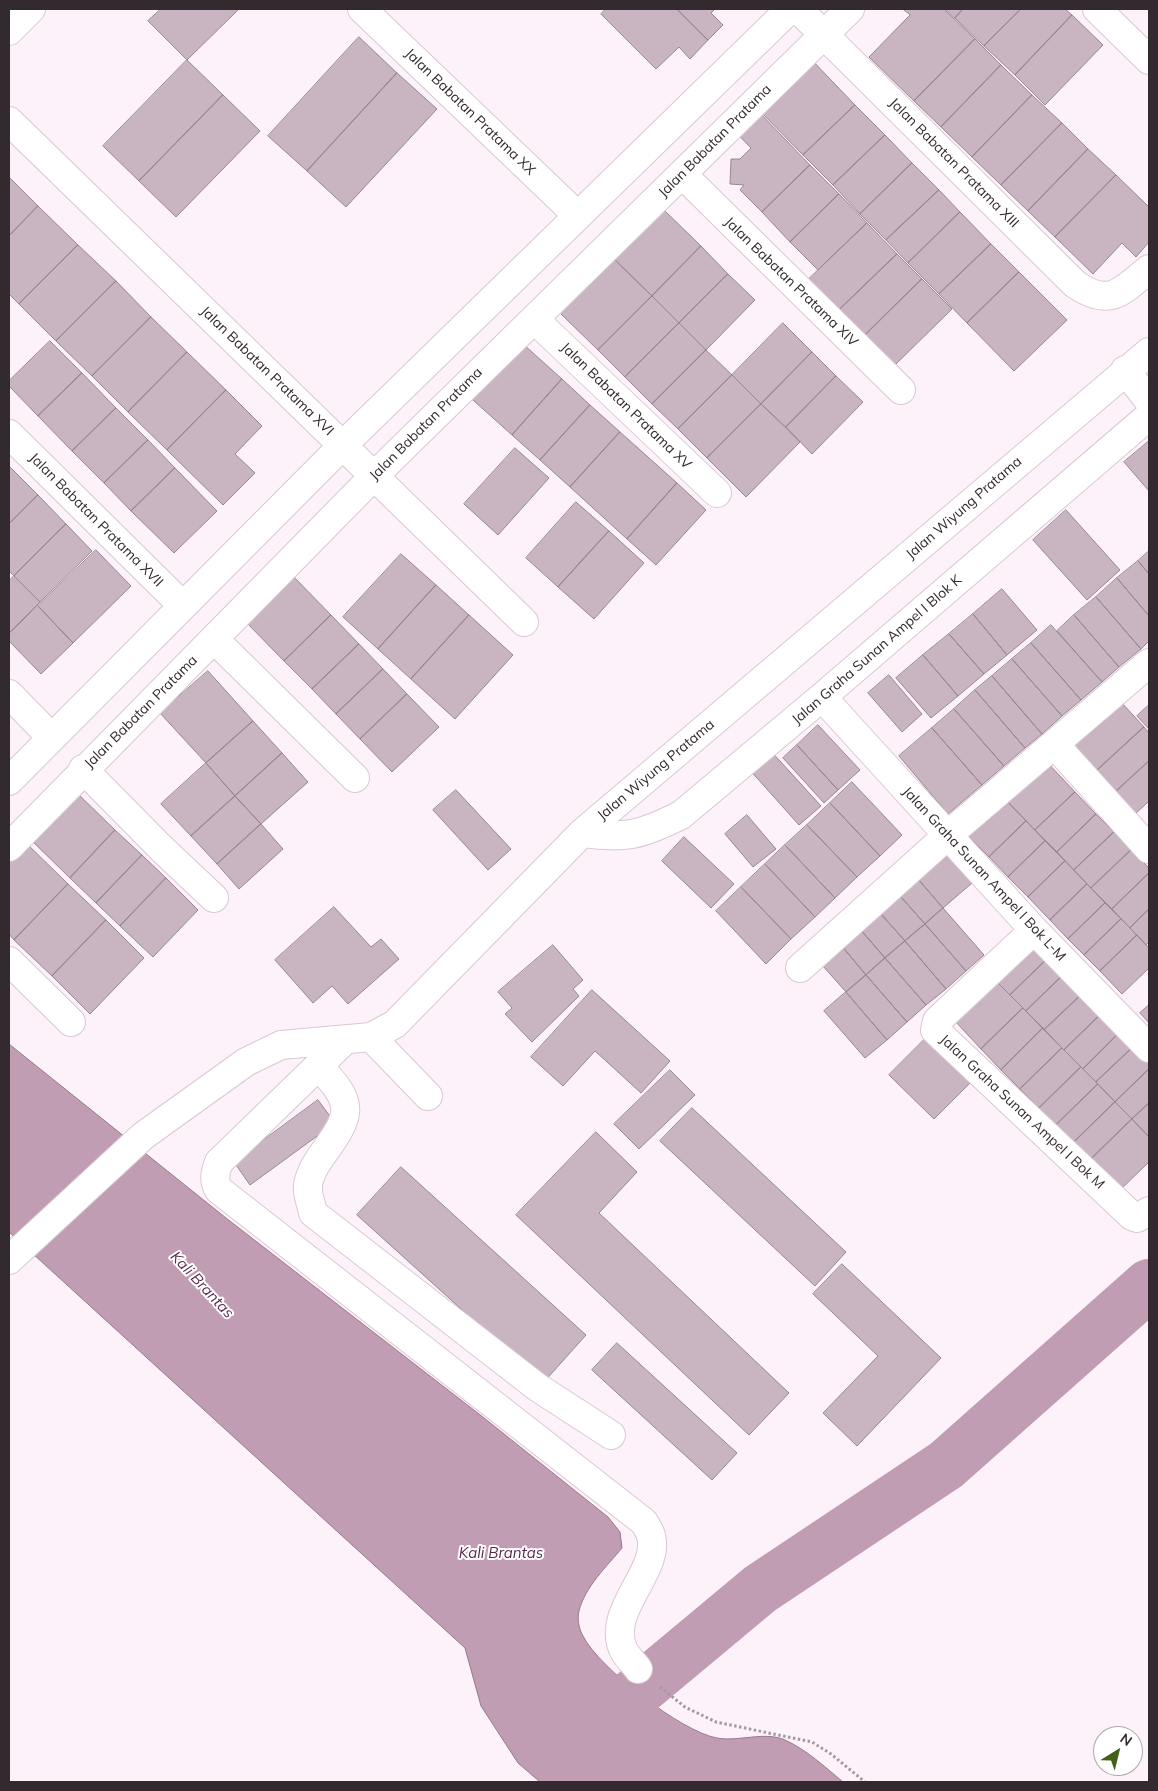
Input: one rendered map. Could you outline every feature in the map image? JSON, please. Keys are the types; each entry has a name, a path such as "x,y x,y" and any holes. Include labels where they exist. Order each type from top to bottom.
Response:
{"street":[{"path":"9,31 31,9"},
{"name":"Jalan Babatan Pratama XX","path":"362,9 577,215"},
{"path":"9,781 343,445 790,9"},
{"name":"Jalan Babatan Pratama XIII","path":"798,9 1075,284 1096,296 1119,294 1149,270"},
{"name":"Jalan Babatan Pratama","path":"9,847 83,769 375,475 850,9"},
{"path":"1097,9 1149,60"},
{"name":"Jalan Babatan Pratama XVI","path":"9,121 524,622"},
{"name":"Jalan Babatan Pratama XIV","path":"682,174 901,390"},
{"name":"Jalan Babatan Pratama XV","path":"534,318 718,493"},
{"name":"Jalan Wiyung Pratama","path":"9,1260 143,1136 246,1062 263,1052 281,1045 358,1039 396,1024 582,833 1125,370 1149,352"},
{"path":"1125,370 1149,401"},
{"name":"Jalan Graha Sunan Ampel I Blok K","path":"582,833 615,837 637,834 681,815 822,697 1149,416"},
{"name":"Jalan Babatan Pratama XVII","path":"9,434 183,606"},
{"path":"214,639 355,778"},
{"path":"800,968 948,835 1149,663"},
{"path":"9,694 51,737"},
{"name":"Jalan Graha Sunan Ampel I Bok L-M","path":"822,697 1034,930 1149,1048"},
{"path":"1055,745 1149,849"},
{"path":"83,769 162,850 214,898"},
{"name":"Jalan Graha Sunan Ampel I Bok M","path":"1034,930 937,1021 935,1030 1132,1216 1137,1218 1149,1211"},
{"path":"9,961 71,1022"},
{"path":"428,1096 358,1039 318,1066 219,1162 216,1170 216,1185 219,1190 644,1522 652,1536 652,1551 642,1577 624,1612 621,1626 624,1650 638,1670"},
{"path":"318,1066 339,1087 346,1103 343,1124 313,1169 308,1190 313,1213 537,1387 611,1435"},
{"path":"378,1315 405,1285"},
{"path":"515,1422 537,1387"}],"path":[{"path":"685,1707 716,1722 812,1742 831,1754 865,1782"}],"water":[{"name":"Kali Brantas","path":"9,1044 226,1218 479,1414 608,1517 620,1532 622,1548 597,1577 586,1594 579,1611 578,1621 582,1633 592,1649 623,1681 663,1712 702,1733 725,1739 760,1736 777,1737 793,1744 808,1754 843,1782 540,1782 518,1763 481,1706 465,1648 9,1232"}],"building":[{"path":"161,9 239,9 187,60 148,21"},
{"path":"606,9 677,9 708,40 690,59 679,47 656,69 601,14"},
{"path":"677,9 715,9 711,13 723,25 708,40"},
{"path":"903,9 944,9 975,39 914,101 869,57 910,15"},
{"path":"946,9 963,9 955,18"},
{"path":"963,9 1021,9 984,46 955,18"},
{"path":"1021,9 1065,9 1072,15 1015,75 984,46"},
{"path":"1072,15 1103,45 1045,105 1015,75"},
{"path":"359,37 397,73 307,171 268,136"},
{"path":"975,39 1001,65 941,127 914,101"},
{"path":"808,56 855,105 803,155 756,107"},
{"path":"187,60 223,95 139,181 103,146"},
{"path":"1001,65 1032,95 972,157 941,127"},
{"path":"397,73 437,109 346,207 307,171"},
{"path":"223,95 260,131 176,217 139,181"},
{"path":"1032,95 1062,123 1001,185 972,157"},
{"path":"855,105 885,135 833,185 803,155"},
{"path":"754,107 810,165 762,212 740,190 744,185 730,184 731,159 740,159 751,148 732,128"},
{"path":"1062,123 1088,149 1028,211 1001,185"},
{"path":"885,135 912,163 860,214 833,185"},
{"path":"1088,149 1116,175 1055,237 1028,211"},
{"path":"912,163 939,190 886,240 860,214"},
{"path":"810,165 839,194 790,242 762,212"},
{"path":"1116,175 1149,207 1149,242 1136,257 1122,243 1093,274 1055,237"},
{"path":"9,177 38,206 9,236"},
{"path":"939,190 960,212 908,263 886,240"},
{"path":"839,194 867,223 818,270 790,242"},
{"path":"38,206 78,245 19,304 9,294 9,236"},
{"path":"664,210 701,246 652,296 615,260"},
{"path":"960,212 991,244 939,294 908,263"},
{"path":"867,223 897,254 839,310 809,279"},
{"path":"991,244 1019,272 967,323 939,294"},
{"path":"78,245 116,281 56,341 19,304"},
{"path":"701,246 728,274 679,323 652,296"},
{"path":"897,254 922,279 864,336 839,310"},
{"path":"615,260 652,296 598,350 561,314"},
{"path":"1019,272 1067,320 1014,371 967,323"},
{"path":"728,274 755,300 706,350 679,323"},
{"path":"922,279 952,309 894,366 864,336"},
{"path":"116,281 151,317 92,376 56,341"},
{"path":"652,296 679,323 625,377 598,350"},
{"path":"151,317 187,352 128,412 92,376"},
{"path":"679,323 706,350 652,404 625,377"},
{"path":"783,323 812,352 761,404 732,375"},
{"path":"50,341 82,373 38,416 9,386 9,381"},
{"path":"523,344 562,379 512,435 473,400"},
{"path":"706,350 732,375 678,429 652,404"},
{"path":"187,352 226,390 167,450 128,412"},
{"path":"812,352 836,376 786,427 761,404"},
{"path":"82,373 116,408 72,451 38,416"},
{"path":"732,375 761,404 707,458 678,429"},
{"path":"836,376 863,402 812,454 786,427"},
{"path":"562,379 590,405 540,460 512,435"},
{"path":"226,390 262,426 235,454 255,473 223,505 167,450"},
{"path":"761,404 800,442 746,497 707,458"},
{"path":"590,405 620,432 570,487 540,460"},
{"path":"116,408 148,440 104,483 72,451"},
{"path":"620,432 677,483 627,539 570,487"},
{"path":"148,440 175,468 131,511 104,483"},
{"path":"1149,441 1149,491 1124,462"},
{"path":"515,448 549,478 498,535 464,504"},
{"path":"9,466 38,495 9,524"},
{"path":"175,468 217,511 174,553 131,511"},
{"path":"677,483 706,510 656,565 627,539"},
{"path":"38,495 66,524 14,576 9,571 9,524"},
{"path":"576,502 609,531 558,587 526,558"},
{"path":"1066,510 1120,570 1087,600 1033,540"},
{"path":"66,524 92,551 40,602 14,576"},
{"path":"609,531 644,563 594,619 558,587"},
{"path":"96,550 131,586 73,643 38,606"},
{"path":"1149,551 1149,574 1138,561"},
{"path":"401,554 436,585 378,649 343,617"},
{"path":"1138,561 1149,574 1149,616 1117,578"},
{"path":"289,572 331,615 284,661 242,618"},
{"path":"14,576 40,602 9,633 9,581"},
{"path":"1117,578 1149,616 1149,641 1141,649 1096,597"},
{"path":"436,585 469,615 411,679 378,649"},
{"path":"1002,589 1037,630 1007,655 973,614"},
{"path":"1096,597 1141,649 1119,667 1074,615"},
{"path":"38,606 73,643 41,674 9,641 9,634"},
{"path":"973,614 1007,655 984,674 949,634"},
{"path":"331,615 359,644 312,689 284,661"},
{"path":"469,615 513,655 455,719 411,679"},
{"path":"1074,615 1119,667 1102,682 1057,631"},
{"path":"1051,625 1102,682 1081,700 1031,643"},
{"path":"949,634 984,674 958,696 923,655"},
{"path":"1031,643 1081,700 1062,716 1012,659"},
{"path":"359,644 383,669 336,714 312,689"},
{"path":"923,655 958,696 931,718 896,678"},
{"path":"1012,659 1062,716 1042,734 992,676"},
{"path":"383,669 407,694 360,739 336,714"},
{"path":"208,671 253,721 206,763 160,713"},
{"path":"889,675 922,714 902,732 868,693"},
{"path":"992,676 1042,734 1025,748 975,690"},
{"path":"975,690 1025,748 1004,766 954,709"},
{"path":"407,694 439,727 392,772 360,739"},
{"path":"1121,702 1144,727 1093,774 1070,750"},
{"path":"1149,705 1149,729 1137,716"},
{"path":"954,709 1004,766 982,785 932,728"},
{"path":"253,721 282,753 235,796 206,763"},
{"path":"818,725 860,770 838,790 797,745"},
{"path":"1144,727 1149,733 1149,761 1112,795 1093,774"},
{"path":"932,728 982,785 948,814 899,756"},
{"path":"797,745 838,790 824,803 783,758"},
{"path":"769,749 821,806 799,825 748,768"},
{"path":"282,753 308,782 261,824 235,796"},
{"path":"1045,760 1075,792 1035,830 1005,799"},
{"path":"1149,761 1149,801 1133,816 1112,795"},
{"path":"206,763 235,796 191,836 161,804"},
{"path":"852,782 902,835 880,856 830,803"},
{"path":"74,790 115,830 70,878 28,837"},
{"path":"456,790 511,849 488,870 433,810"},
{"path":"1075,792 1096,814 1057,852 1035,830"},
{"path":"235,796 261,824 217,864 191,836"},
{"path":"1005,799 1026,821 989,857 967,835"},
{"path":"830,803 880,856 857,877 807,825"},
{"path":"1096,814 1114,832 1074,870 1057,852"},
{"path":"747,815 776,849 753,867 725,834"},
{"path":"1026,821 1045,841 1008,877 989,857"},
{"path":"261,824 283,849 239,889 217,864"},
{"path":"807,825 857,877 835,898 785,845"},
{"path":"115,830 142,855 96,903 70,878"},
{"path":"1114,832 1131,850 1091,888 1074,870"},
{"path":"684,837 734,884 711,908 662,861"},
{"path":"22,839 68,884 14,940 9,934 9,852"},
{"path":"1045,841 1065,861 1028,897 1008,877"},
{"path":"785,845 835,898 815,917 765,864"},
{"path":"941,847 972,883 943,908 912,872"},
{"path":"1131,850 1149,868 1149,873 1112,909 1091,888"},
{"path":"142,855 166,878 120,926 96,903"},
{"path":"1065,861 1087,884 1050,920 1028,897"},
{"path":"765,864 815,917 791,939 741,887"},
{"path":"912,872 943,908 925,924 893,888"},
{"path":"1149,873 1149,909 1130,928 1112,909"},
{"path":"166,878 198,910 153,957 120,926"},
{"path":"68,884 106,920 52,976 14,940"},
{"path":"1087,884 1105,903 1068,939 1050,920"},
{"path":"741,887 791,939 766,964 716,911"},
{"path":"893,888 925,924 905,941 873,905"},
{"path":"1105,903 1121,919 1084,955 1068,939"},
{"path":"873,905 905,941 885,958 854,922"},
{"path":"334,907 371,947 381,939 399,959 348,1004 332,986 313,1003 275,960"},
{"path":"943,908 984,955 966,971 925,924"},
{"path":"1149,909 1149,942 1146,945 1130,928"},
{"path":"1121,919 1137,935 1100,971 1084,955"},
{"path":"106,920 144,958 90,1014 52,976"},
{"path":"854,922 885,958 866,975 835,938"},
{"path":"925,924 966,971 946,989 905,941"},
{"path":"1137,935 1149,948 1149,968 1122,994 1100,971"},
{"path":"835,938 866,975 846,992 814,956"},
{"path":"905,941 946,989 926,1005 885,958"},
{"path":"1031,943 1047,959 1010,995 994,979"},
{"path":"553,945 583,980 573,989 579,996 532,1042 505,1014 512,1008 498,992"},
{"path":"885,958 926,1005 907,1022 866,975"},
{"path":"1047,959 1063,975 1026,1011 1010,995"},
{"path":"866,975 907,1022 887,1040 846,992"},
{"path":"1063,975 1082,994 1044,1030 1026,1011"},
{"path":"996,981 1023,1008 981,1049 955,1021"},
{"path":"592,990 670,1061 641,1093 595,1051 563,1086 531,1057"},
{"path":"846,992 887,1040 865,1058 824,1011"},
{"path":"1082,994 1101,1014 1064,1050 1044,1030"},
{"path":"1149,1005 1149,1023 1140,1013"},
{"path":"1023,1008 1043,1028 1001,1070 981,1049"},
{"path":"1101,1014 1119,1033 1083,1069 1064,1050"},
{"path":"1043,1028 1062,1048 1020,1089 1001,1070"},
{"path":"1119,1033 1133,1047 1096,1082 1083,1069"},
{"path":"926,1038 971,1082 934,1119 889,1075"},
{"path":"1133,1047 1149,1064 1149,1069 1115,1102 1096,1082"},
{"path":"1062,1048 1081,1067 1039,1108 1020,1089"},
{"path":"1081,1067 1098,1084 1056,1125 1039,1108"},
{"path":"1149,1069 1149,1103 1132,1119 1115,1102"},
{"path":"670,1070 695,1095 639,1149 614,1124"},
{"path":"1098,1084 1115,1102 1073,1143 1056,1125"},
{"path":"318,1100 335,1123 250,1185 234,1162"},
{"path":"1115,1102 1132,1119 1090,1160 1073,1143"},
{"path":"1149,1103 1149,1137 1132,1119"},
{"path":"692,1108 846,1252 815,1286 660,1141"},
{"path":"1132,1119 1149,1137 1149,1162 1120,1190 1090,1160"},
{"path":"596,1132 637,1172 599,1213 789,1393 749,1435 516,1215"},
{"path":"401,1167 586,1335 543,1383 357,1215"},
{"path":"842,1264 941,1358 857,1446 823,1413 878,1356 813,1294"},
{"path":"617,1343 737,1453 712,1480 592,1370"}],"waterway":[{"path":"603,1720 760,1589 946,1465 1149,1285"}]}
